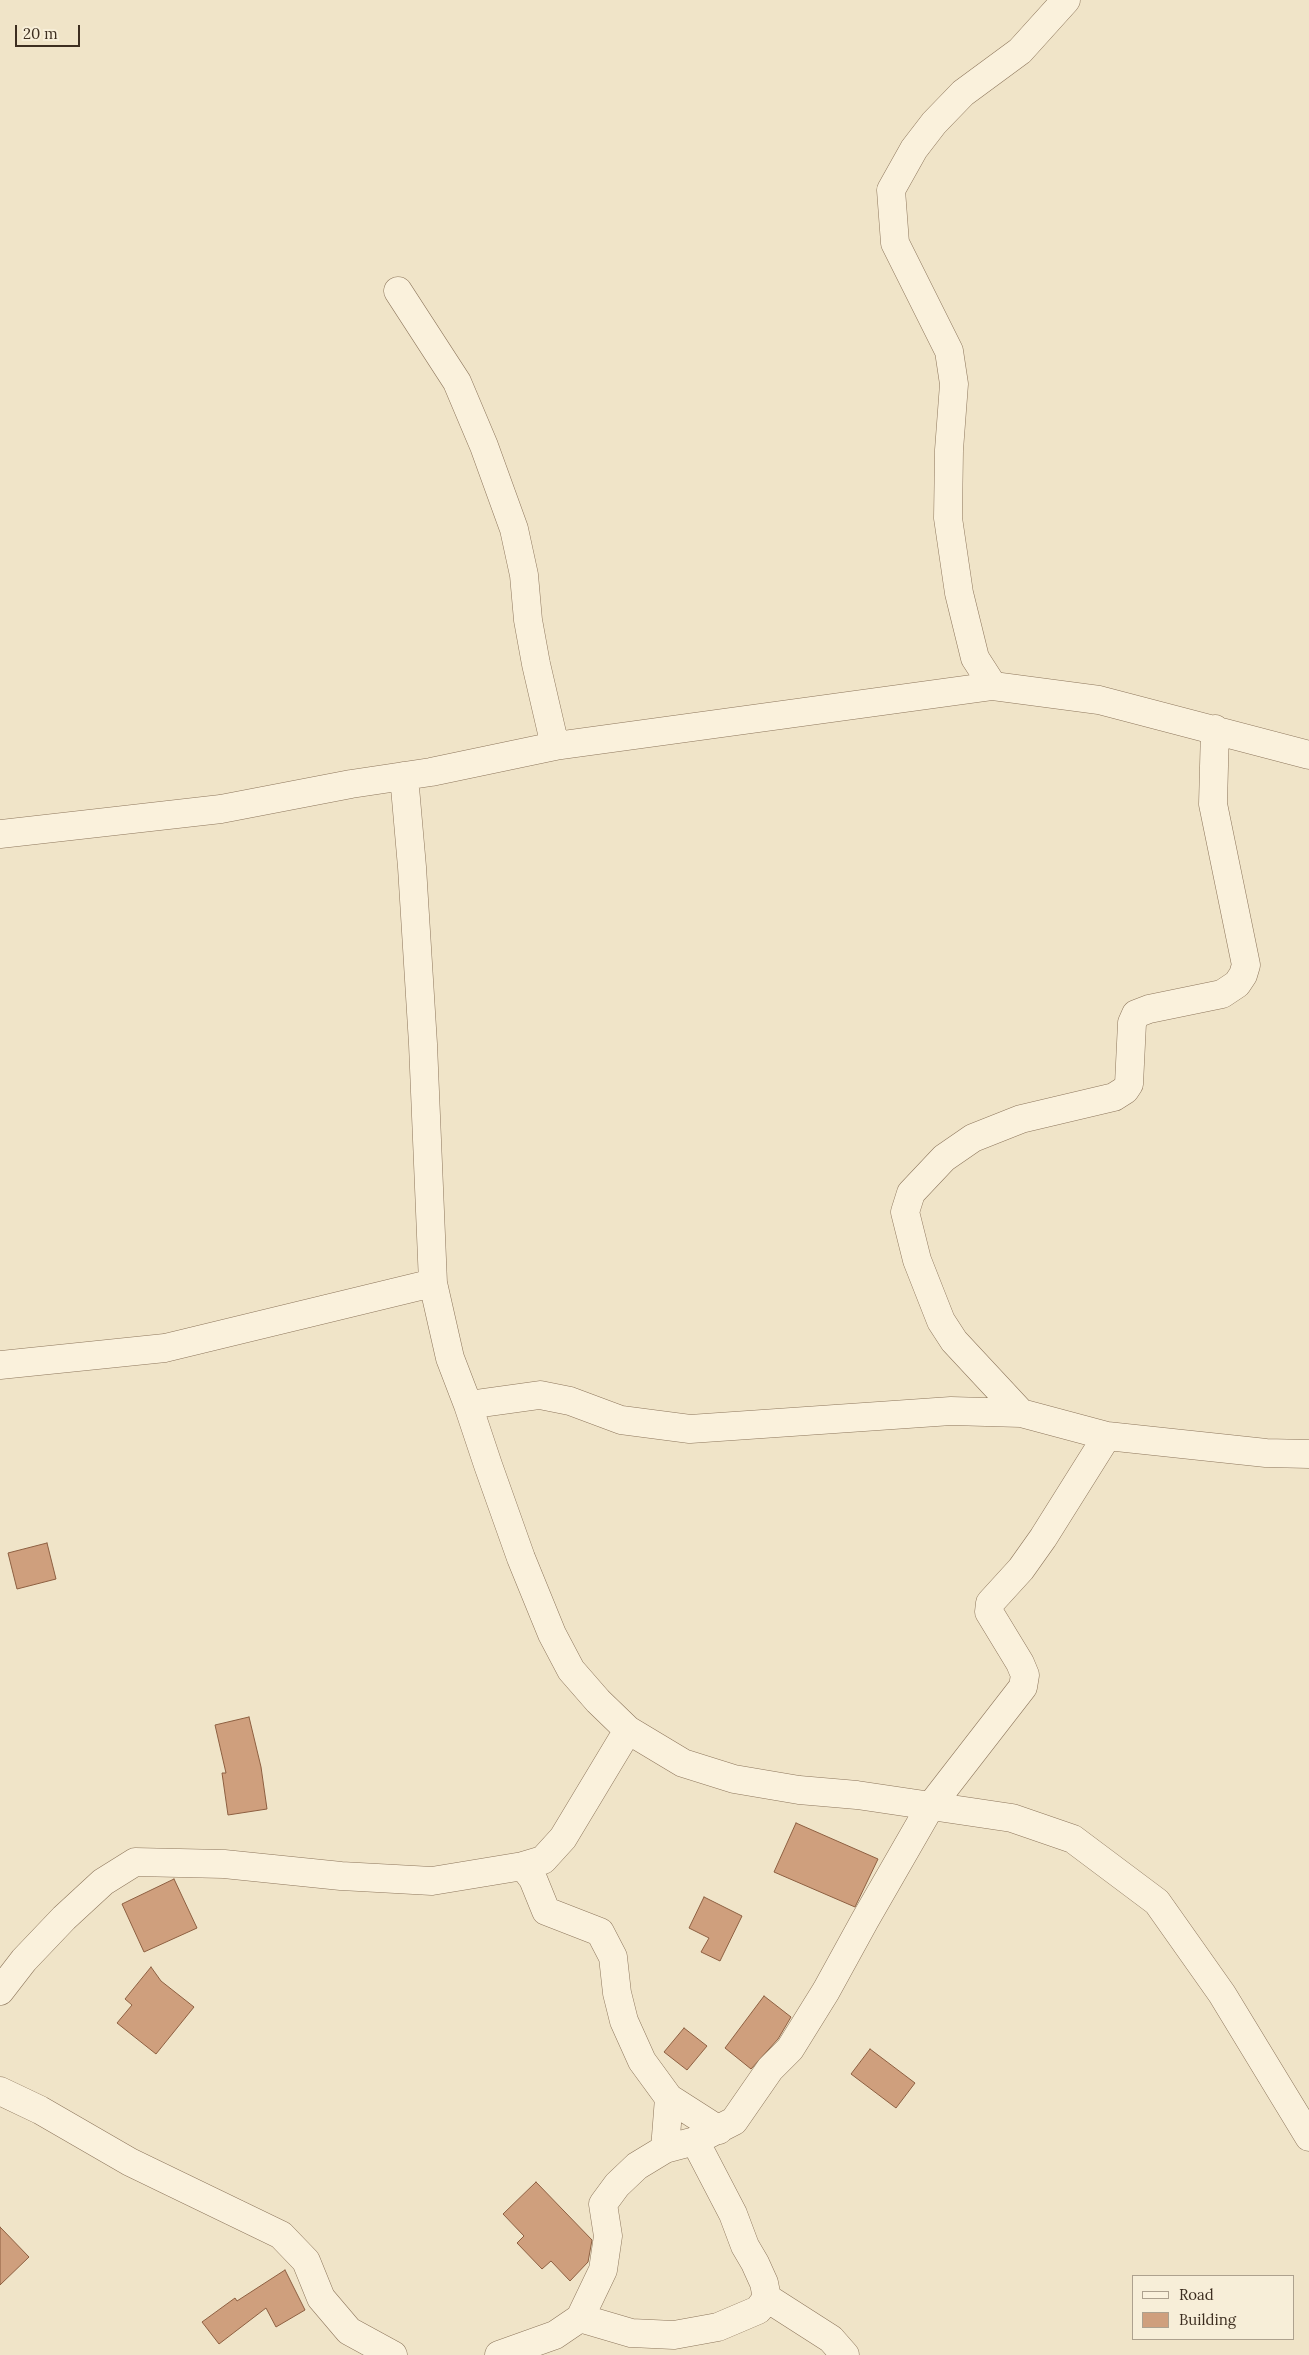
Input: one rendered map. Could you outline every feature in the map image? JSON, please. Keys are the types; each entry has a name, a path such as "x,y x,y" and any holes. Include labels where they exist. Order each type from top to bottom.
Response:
{"street":[{"path":"993,686 976,658 958,593 948,518 949,450 954,384 949,351 895,243 891,190 914,149 934,123 963,94 1020,51 1066,0"},
{"path":"398,291 457,382 484,446 514,529 524,575 528,620 536,664 554,746"},
{"path":"0,834 221,809 404,776 554,746 993,686 1099,700 1309,755"},
{"path":"1021,1413 954,1341 941,1321 917,1260 905,1212 911,1193 944,1158 973,1138 1021,1119 1114,1097 1125,1090 1129,1084 1132,1023 1136,1014 1149,1009 1222,994 1236,984 1243,975 1246,965 1213,804 1215,730"},
{"path":"404,776 412,867 422,1034 432,1283 450,1358 521,1558 552,1634 570,1670 628,1730 682,1762 734,1779 1012,1818 1073,1839 1156,1902 1222,1994 1309,2137"},
{"path":"0,1365 165,1348 432,1283"},
{"path":"468,1405 540,1395 570,1401 621,1420 690,1429 951,1411 1021,1413 1107,1436 1266,1453 1309,1454"},
{"path":"498,2355 557,2345 580,2318 592,2298 603,2270 608,2236 603,2204 617,2185 637,2166 665,2149 695,2141 734,2121 770,2069 790,2049 826,1991 930,1808 1023,1687 1025,1675 1020,1663 989,1612 990,1603 1021,1569 1043,1538 1107,1436"},
{"path":"0,1991 24,1960 64,1918 102,1882 135,1862 224,1864 341,1876 432,1881 523,1866 543,1860 563,1838 628,1730"},
{"path":"523,1866 533,1879 546,1911 600,1932 613,1958 617,1993 624,2021 642,2060 669,2098 719,2130"},
{"path":"0,2091 40,2110 130,2162 281,2235 306,2261 320,2298 349,2331 393,2355"},
{"path":"665,2149 669,2098"},
{"path":"695,2141 733,2214 745,2246 756,2263 764,2283 767,2298 831,2340 846,2355"},
{"path":"580,2318 631,2333 674,2334 718,2328 758,2310 767,2298"}],"building":[{"path":"47,1543 56,1579 17,1589 8,1553"},
{"path":"249,1717 261,1767 267,1809 228,1815 222,1773 226,1773 215,1725"},
{"path":"796,1823 878,1859 855,1907 774,1872"},
{"path":"174,1879 197,1928 144,1952 122,1904"},
{"path":"704,1897 742,1916 720,1961 701,1952 709,1938 689,1928"},
{"path":"151,1967 161,1981 194,2007 156,2054 117,2023 132,2005 125,1999"},
{"path":"764,1996 791,2017 778,2039 751,2069 725,2048"},
{"path":"684,2028 707,2046 687,2070 664,2052"},
{"path":"870,2049 915,2083 896,2108 851,2074"},
{"path":"536,2182 592,2240 588,2262 570,2281 551,2261 542,2269 517,2243 524,2236 503,2214"},
{"path":"0,2227 29,2257 0,2285"},
{"path":"285,2270 305,2310 276,2327 266,2308 219,2344 202,2322 235,2298 237,2301"}]}
